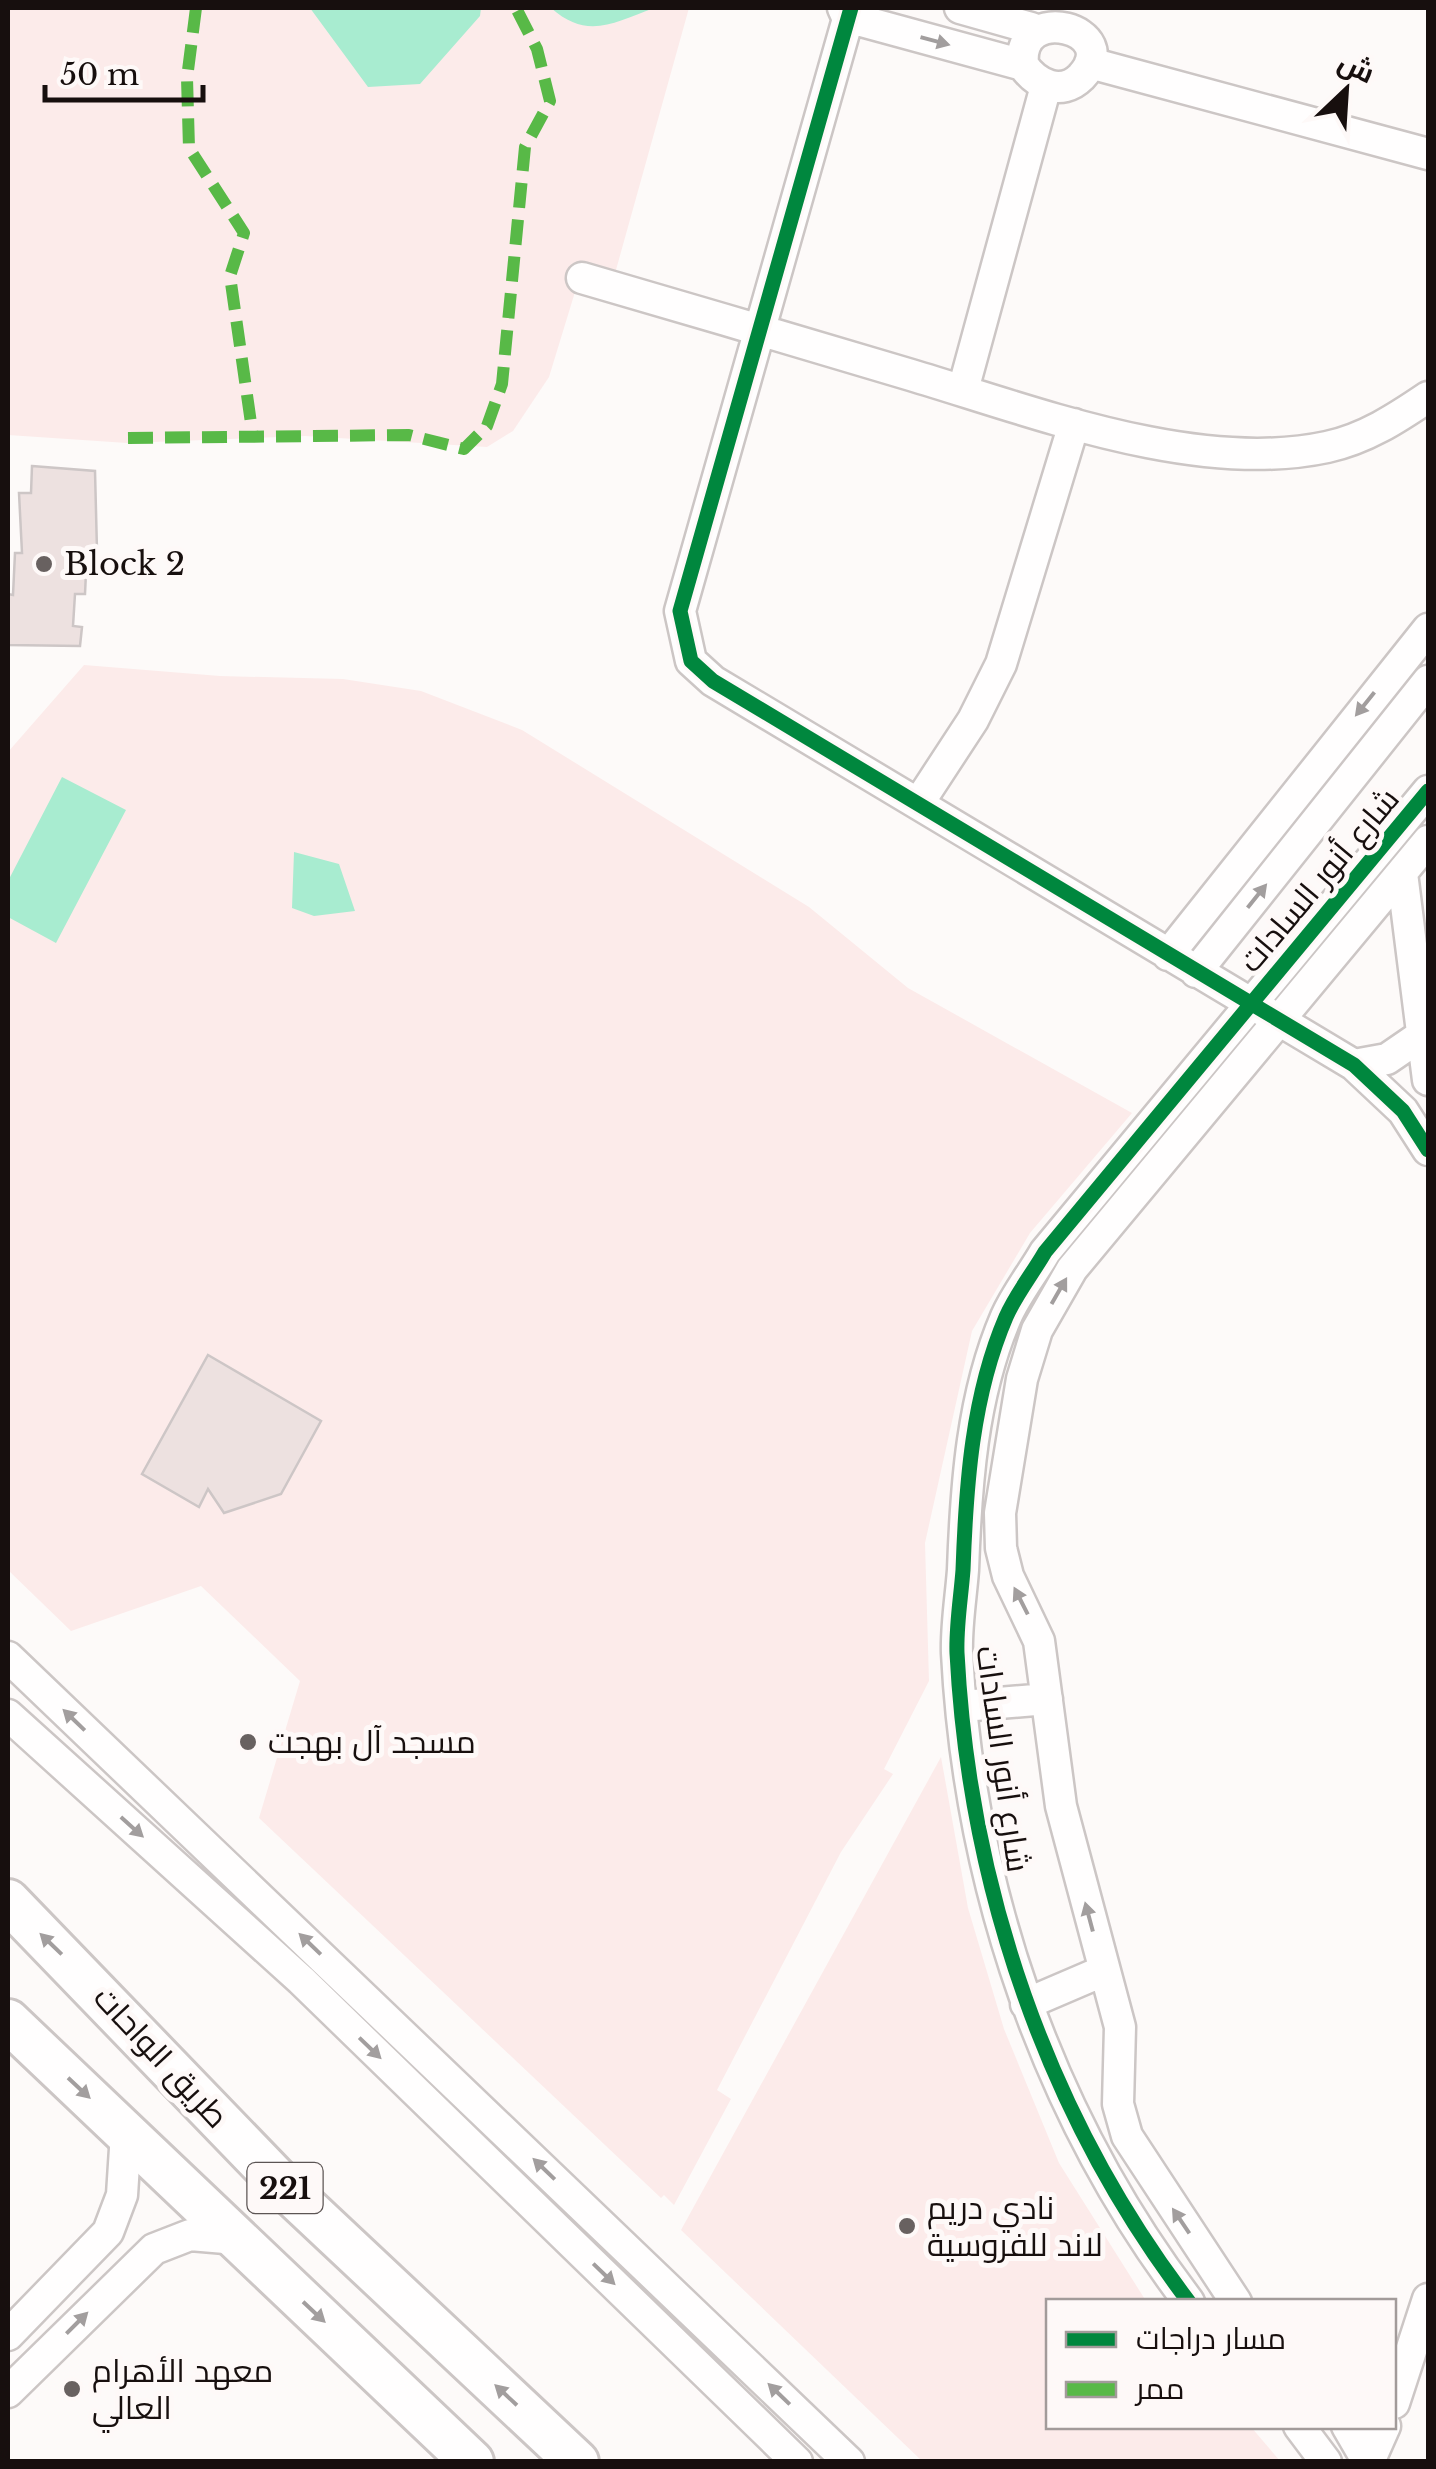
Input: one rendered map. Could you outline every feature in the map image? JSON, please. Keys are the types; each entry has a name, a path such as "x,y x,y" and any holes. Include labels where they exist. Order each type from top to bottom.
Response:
{"highway":[{"name":"طريق الواحات","path":"8,1901 284,2187 577,2462"},
{"name":"221","path":"8,2021 472,2462"}],"street":[{"path":"960,8 1030,28"},
{"path":"1023,64 847,11 680,612 690,661 713,681 920,801 1354,1065 1402,1111 1428,1150"},
{"path":"1063,12 1080,26 1091,43 1090,63 1080,78 1064,87 1046,86 1032,78 1023,64 1021,45 1030,28 1063,12"},
{"path":"1090,63 1428,154"},
{"path":"963,390 1046,86"},
{"path":"582,278 1074,424 1204,449 1262,453 1328,447 1388,425 1428,397"},
{"path":"920,801 973,720 1001,664 1074,424"},
{"path":"1168,955 1428,629"},
{"path":"1196,972 1428,681"},
{"name":"شارع أنور السادات","path":"1187,2299 1143,2242 1057,2082 1026,2004 990,1877 962,1706 957,1650 964,1512 988,1370 1008,1314 1045,1252 1428,790"},
{"name":"شارع أنور السادات","path":"1234,2299 1126,2136 1118,2104 1120,2028 1061,1806 1039,1640 1008,1576 1001,1548 1009,1446 1037,1330 1072,1269 1428,840"},
{"path":"1402,873 1428,1080"},
{"path":"1354,1065 1386,1058 1422,1035"},
{"path":"8,1657 849,2462"},
{"path":"962,1706 1047,1699"},
{"path":"8,1714 301,1980 797,2462"},
{"path":"1026,2004 1103,1972"},
{"path":"8,2335 108,2232 122,2195 126,2133"},
{"path":"8,2392 154,2249 190,2235 237,2239"},
{"path":"1396,2397 1428,2298"},
{"path":"1301,2429 1326,2462"},
{"path":"1349,2429 1368,2462"},
{"path":"1368,2462 1383,2429"}],"shaded area":[{"path":"8,8 689,8 609,295 575,292 549,377 513,431 487,447 305,436 127,443 8,435"},
{"path":"310,8 481,8 480,16 420,84 368,87"},
{"path":"551,8 654,8 613,23 589,26 564,18"},
{"path":"84,665 220,676 343,679 421,691 522,730 809,907 908,988 1132,1113 1030,1233 972,1331 925,1543 929,1681 884,1769 893,1774 841,1852 717,2090 731,2099 674,2205 664,2195 661,2198 259,1818 300,1681 201,1586 71,1631 8,1570 8,752"},
{"path":"62,777 126,810 56,943 8,917 8,881"},
{"path":"294,852 339,864 355,911 314,916 292,908"},
{"path":"941,1757 968,1908 1004,2029 1059,2163 1145,2299 1046,2299 1046,2429 1253,2429 1280,2461 922,2461 681,2230"}],"building":[{"name":"Block 2","path":"32,466 95,471 97,551 87,551 85,594 75,594 73,626 82,627 80,646 8,645 8,594 13,595 15,553 22,553 19,493 31,493"},
{"path":"208,1355 321,1421 281,1494 224,1513 208,1489 199,1507 142,1474"}],"marked path":[{"path":"196,8 187,78 189,148 244,233 230,276 253,437"},
{"path":"128,438 409,435 464,449 487,426 502,384 525,147 550,101 537,49 516,8"}],"cycle path":[{"path":"851,8 680,611 691,661 713,681 1354,1065 1403,1111 1428,1150"},
{"path":"1187,2299 1139,2230 1095,2155 1056,2076 1024,1995 998,1912 978,1827 957,1653 966,1506 978,1409 1010,1308 1045,1252 1428,791"}],"place":[{"name":"Block 2","path":"44,564"},
{"name":"مسجد آل بهجت","path":"248,1742"},
{"name":"نادي دريم لاند للفروسية","path":"907,2226"},
{"name":"معهد الأهرام العالي","path":"72,2389"}]}
